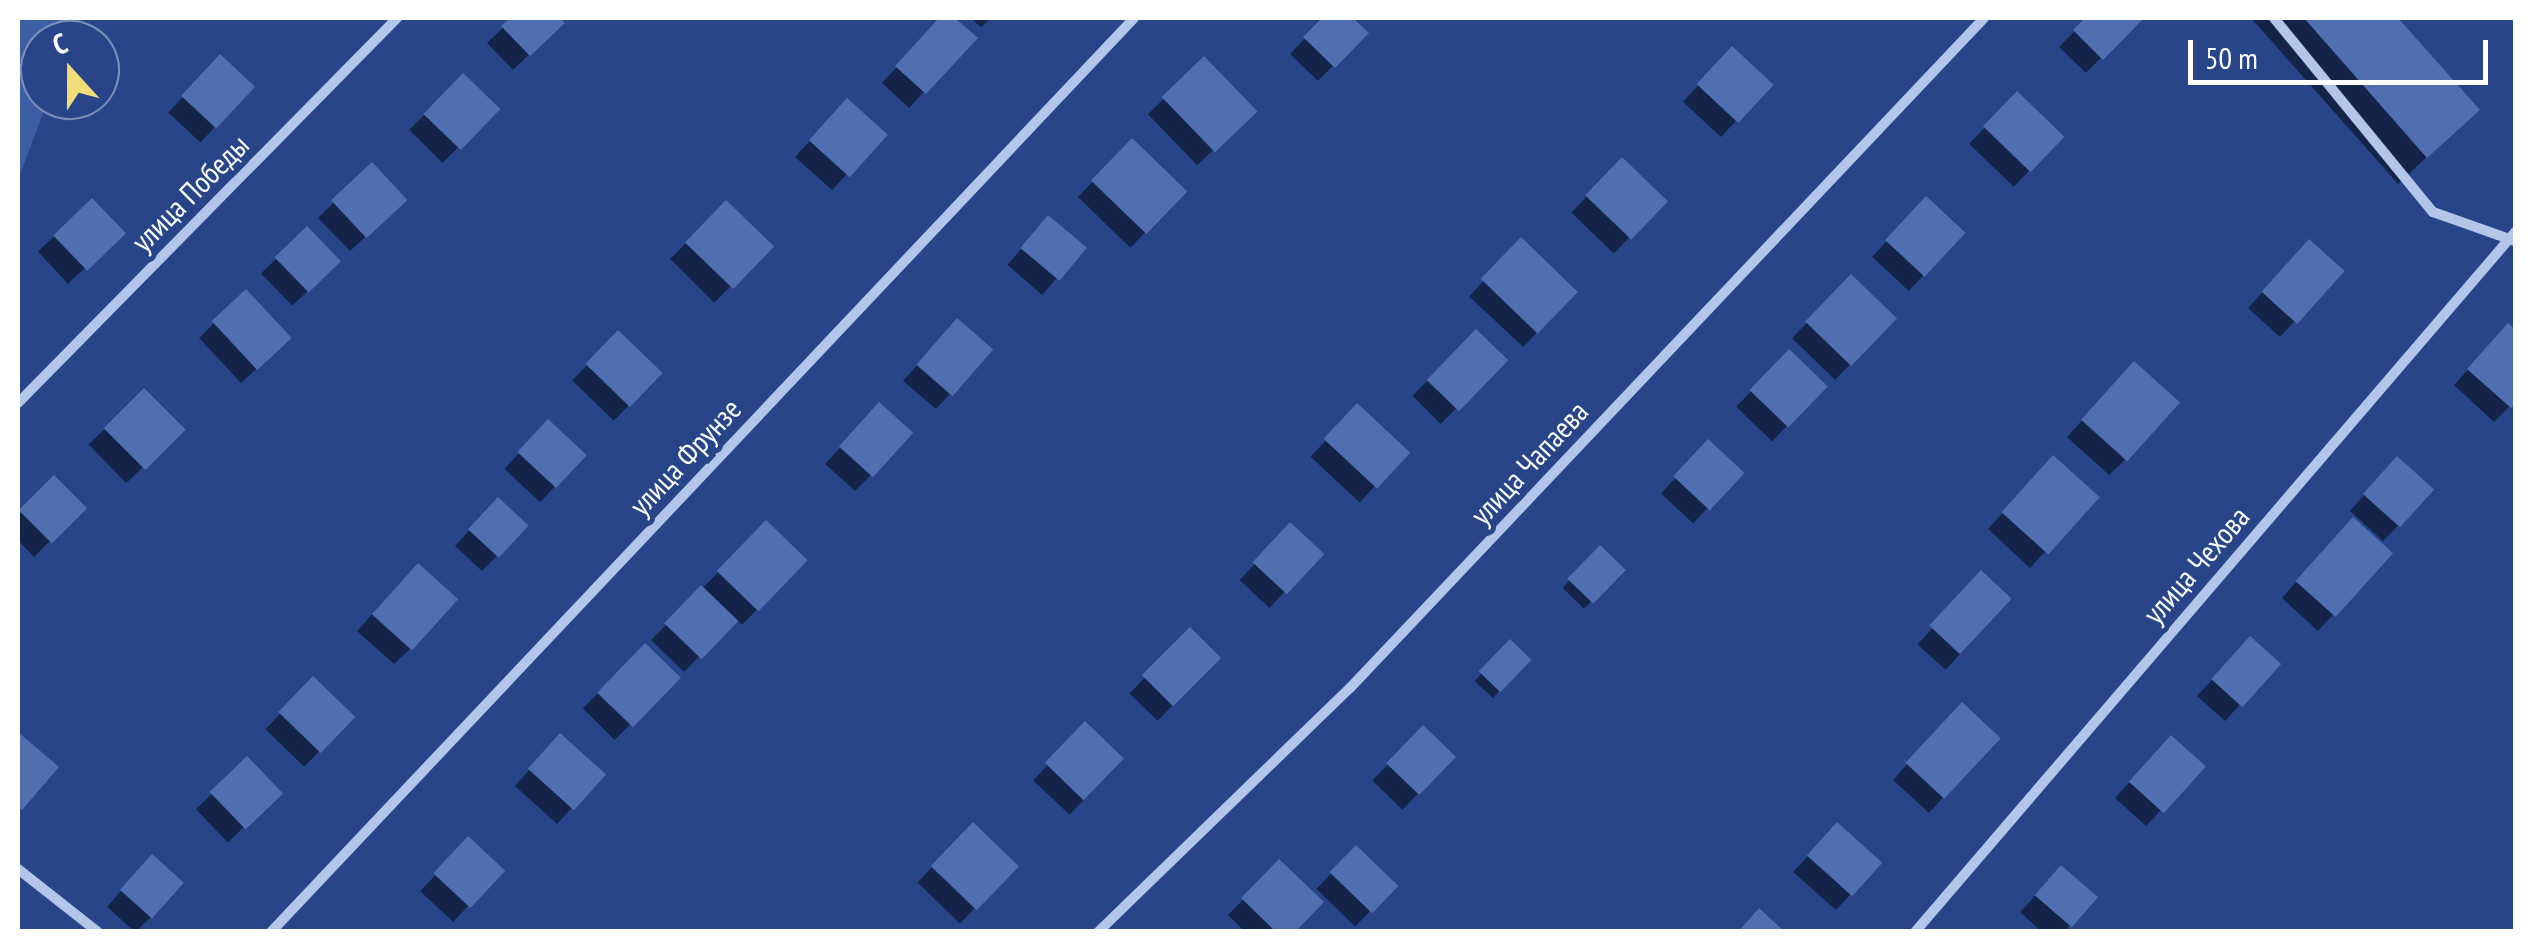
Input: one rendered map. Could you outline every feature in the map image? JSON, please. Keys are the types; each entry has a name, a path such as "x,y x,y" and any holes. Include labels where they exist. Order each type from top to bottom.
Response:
{"street":[{"name":"улица Победы","path":"18,404 397,18"},
{"name":"улица Фрунзе","path":"271,932 1134,18"},
{"name":"улица Чапаева","path":"1098,932 1350,688 1984,18"},
{"path":"2274,18 2433,212 2514,237"},
{"name":"улица Чехова","path":"1915,932 2514,237"},
{"path":"18,869 98,932"}],"shaded area":[{"path":"18,18 81,18 20,20 20,120 40,120 18,180"}],"building":[{"path":"510,18 560,18 565,23 530,56 501,26"},
{"path":"939,18 955,18 978,38 926,94 895,66"},
{"path":"1322,18 1353,18 1369,33 1335,68 1303,37"},
{"path":"2085,18 2144,18 2103,60 2073,30"},
{"path":"2304,18 2398,18 2480,110 2427,158"},
{"path":"1732,46 1774,85 1738,123 1697,84"},
{"path":"220,54 255,87 216,128 181,96"},
{"path":"1204,56 1257,111 1215,152 1162,97"},
{"path":"463,73 500,109 461,150 423,114"},
{"path":"2017,91 2064,137 2030,172 1983,126"},
{"path":"847,98 888,135 850,177 809,140"},
{"path":"1132,138 1187,191 1146,234 1091,180"},
{"path":"1622,157 1668,201 1631,240 1585,195"},
{"path":"372,162 407,200 367,238 331,200"},
{"path":"1926,196 1965,233 1925,277 1885,240"},
{"path":"92,198 126,233 87,271 53,236"},
{"path":"726,200 774,247 733,289 685,242"},
{"path":"1048,215 1087,248 1059,281 1020,248"},
{"path":"307,226 341,261 309,293 275,257"},
{"path":"1521,237 1578,292 1538,334 1481,279"},
{"path":"2309,239 2345,271 2297,324 2261,292"},
{"path":"1851,274 1897,318 1851,366 1805,321"},
{"path":"246,289 292,338 257,370 212,321"},
{"path":"957,318 993,349 953,396 916,365"},
{"path":"2508,323 2516,330 2516,403 2511,408 2467,369"},
{"path":"1476,329 1508,360 1459,411 1427,380"},
{"path":"618,330 663,373 630,407 585,364"},
{"path":"1789,349 1828,387 1788,428 1749,390"},
{"path":"2134,361 2180,402 2127,461 2081,420"},
{"path":"144,388 186,430 145,470 104,428"},
{"path":"879,402 913,433 873,477 839,447"},
{"path":"1357,403 1410,453 1377,489 1324,439"},
{"path":"548,419 587,455 556,488 517,452"},
{"path":"1708,439 1745,473 1710,510 1673,476"},
{"path":"2053,455 2100,497 2048,554 2001,512"},
{"path":"2397,456 2434,489 2400,527 2363,494"},
{"path":"54,475 87,508 52,544 19,510"},
{"path":"498,497 529,526 499,558 468,529"},
{"path":"2353,517 2393,553 2336,617 2295,581"},
{"path":"766,520 808,560 758,611 717,571"},
{"path":"1290,522 1324,554 1287,594 1252,562"},
{"path":"1600,545 1626,570 1593,604 1567,579"},
{"path":"418,563 458,599 412,650 372,614"},
{"path":"1981,570 2012,599 1960,654 1929,626"},
{"path":"701,585 738,621 702,659 664,623"},
{"path":"1190,627 1221,658 1173,706 1142,675"},
{"path":"2250,636 2281,664 2242,707 2211,679"},
{"path":"1510,639 1532,660 1500,692 1479,671"},
{"path":"645,643 681,678 633,727 597,693"},
{"path":"313,676 355,717 321,753 278,712"},
{"path":"1962,702 2001,738 1944,799 1905,763"},
{"path":"1085,721 1124,759 1084,800 1045,763"},
{"path":"1423,725 1456,757 1419,795 1386,763"},
{"path":"18,732 59,767 22,810 18,806"},
{"path":"560,733 606,774 574,810 528,769"},
{"path":"2171,735 2206,766 2164,813 2129,782"},
{"path":"247,756 283,793 246,830 210,792"},
{"path":"973,822 1019,866 977,910 931,866"},
{"path":"1837,822 1882,863 1852,896 1807,855"},
{"path":"468,836 505,871 471,908 433,873"},
{"path":"1356,845 1398,886 1372,913 1330,872"},
{"path":"152,854 184,883 152,918 120,890"},
{"path":"1279,859 1324,902 1295,932 1276,932 1241,898"},
{"path":"2061,865 2098,897 2072,927 2035,895"},
{"path":"1759,908 1785,932 1738,932"}]}
